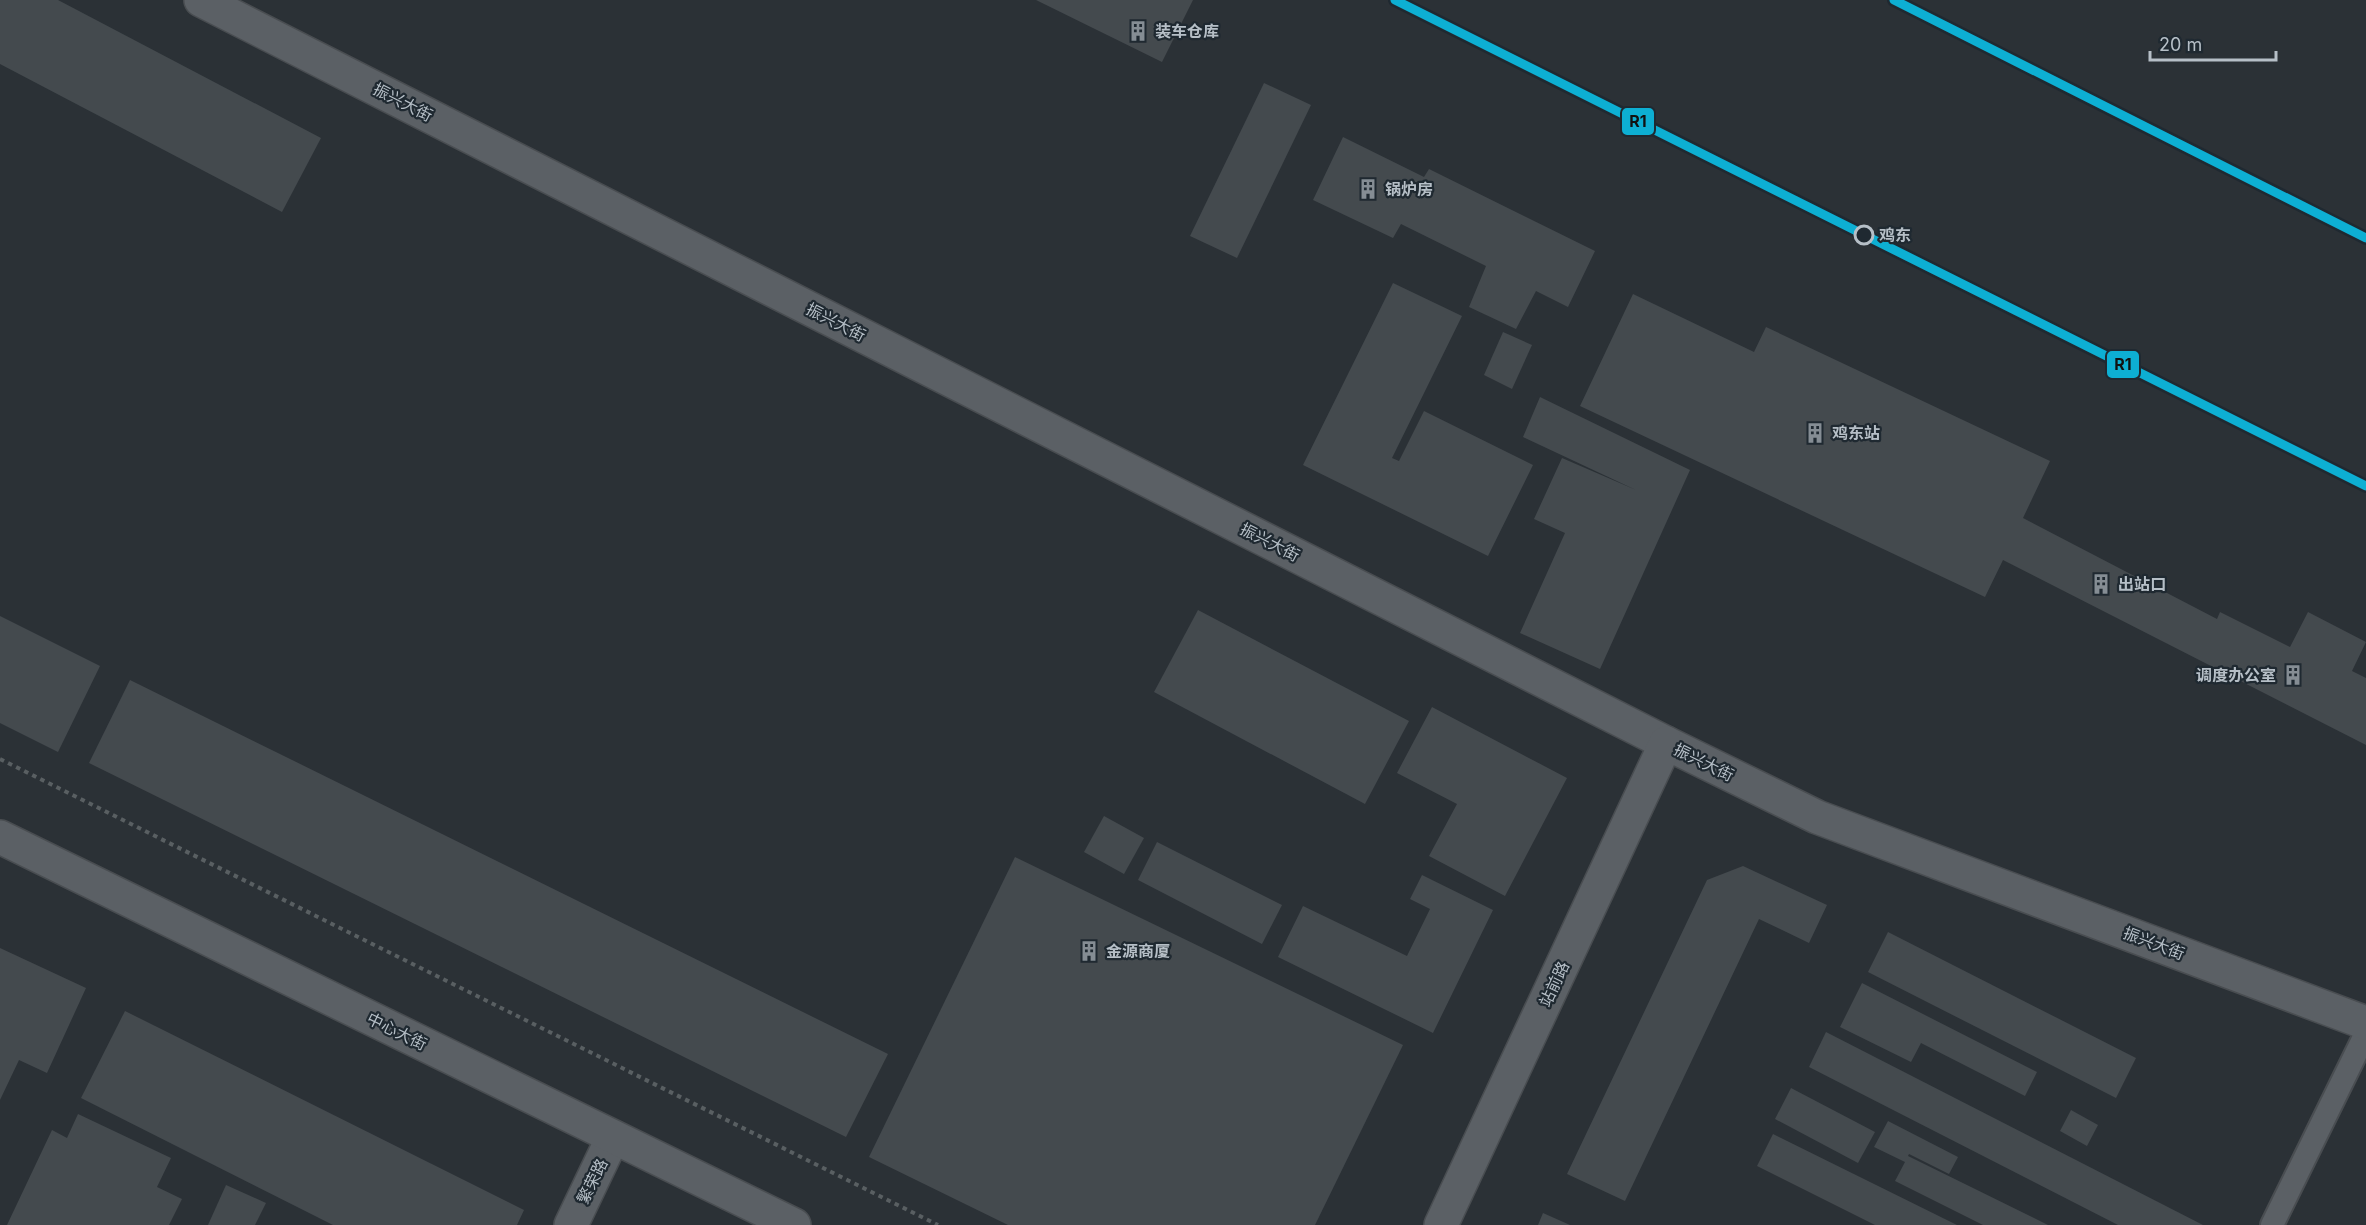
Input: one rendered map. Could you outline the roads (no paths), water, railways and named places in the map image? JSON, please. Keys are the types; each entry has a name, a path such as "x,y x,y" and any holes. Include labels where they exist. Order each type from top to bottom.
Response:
{"street":[{"name":"振兴大街","path":"201,0 1666,743 1817,817 2366,1023"},
{"name":"站前路","path":"1441,1225 1666,743"},
{"name":"中心大街","path":"0,837 794,1225"},
{"name":"繁荣路","path":"571,1225 613,1137"}],"lane":[{"path":"2272,1225 2366,1033"}],"place":[{"name":"装车仓库","path":"1138,31"},
{"name":"锅炉房","path":"1368,189"},
{"name":"鸡东","path":"1864,235"},
{"name":"鸡东站","path":"1815,433"},
{"name":"出站口","path":"2101,584"},
{"name":"调度办公室","path":"2293,675"},
{"name":"金源商厦","path":"1089,951"}]}
